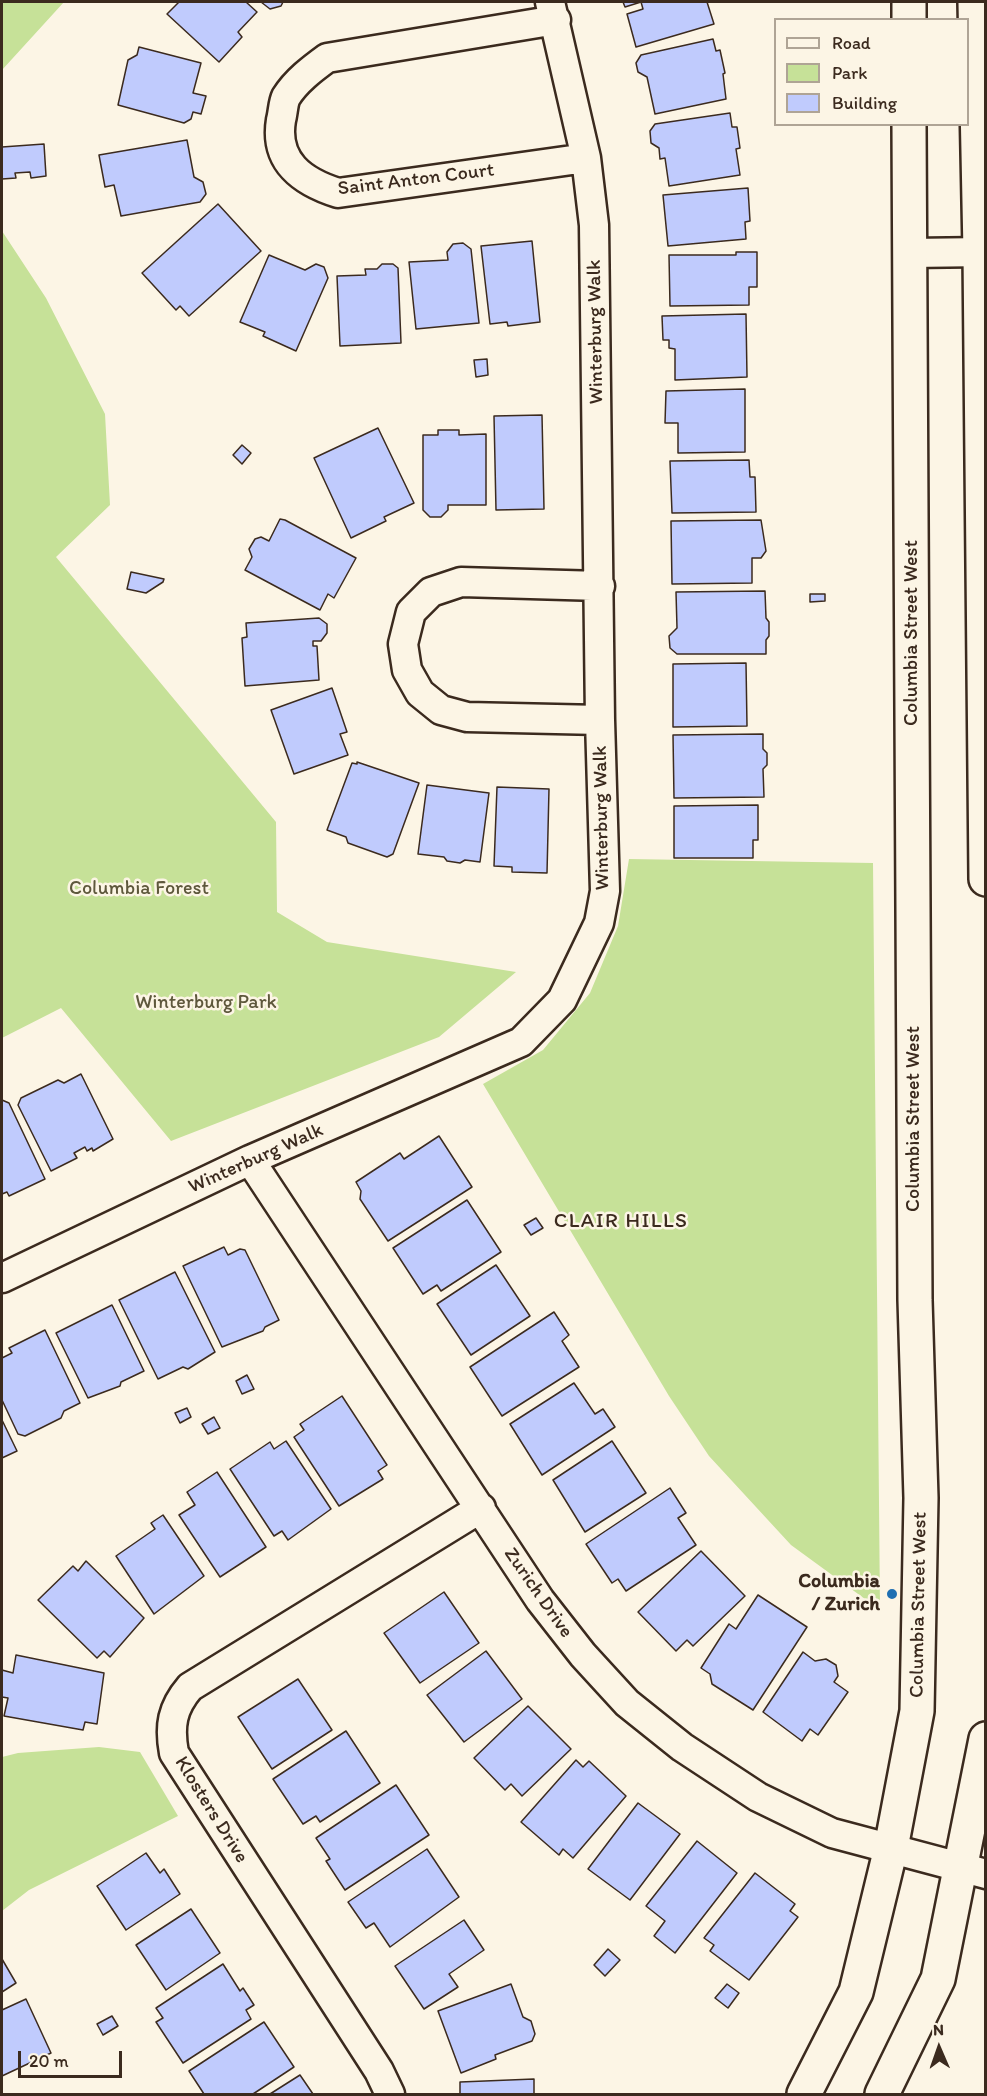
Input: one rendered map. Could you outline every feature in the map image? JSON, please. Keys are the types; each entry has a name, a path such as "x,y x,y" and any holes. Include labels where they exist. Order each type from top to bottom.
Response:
{"main road":[{"path":"909,2 909,18"},
{"path":"975,2 983,252 986,879"},
{"name":"Columbia Street West","path":"804,2094 856,1992 891,1848 917,1711 921,1498 915,1288 909,126"},
{"path":"882,2094 938,1979 974,1871 986,1739"}],"street":[{"name":"Winterburg Walk","path":"2,1278 250,1160 521,1042 562,1000 599,923 605,891 600,720 594,225 586,158 553,11"},
{"name":"Saint Anton Court","path":"553,11 327,58 304,75 285,99 279,130 285,157 296,171 313,185 338,192 586,158"},
{"path":"910,253 983,252"},
{"path":"600,585 461,582 431,592 411,612 403,644 407,670 420,693 441,710 467,717 600,720"},
{"name":"Zurich Drive","path":"250,1160 540,1600 583,1655 627,1703 682,1747 758,1797 832,1833 974,1871"},
{"name":"Klosters Drive","path":"390,2094 379,2072 174,1753 171,1734 172,1718 178,1701 190,1687 481,1508"}],"green space":[{"path":"2,2 64,2 2,70"},
{"name":"Columbia Forest","path":"2,231 46,298 105,414 110,505 56,557 276,822 277,912 327,942 516,972 439,1037 171,1141 61,1008 2,1038"},
{"path":"629,859 873,863 880,1610 791,1545 709,1456 669,1396 483,1084 543,1050 590,993 618,926"},
{"path":"99,1747 140,1752 178,1816 29,1890 2,1911 2,1757 18,1753"}],"building":[{"path":"179,2 246,2 257,12 238,32 242,37 219,62 167,14"},
{"path":"261,2 283,2 281,6 270,9"},
{"path":"623,2 641,2 625,7"},
{"path":"641,2 707,2 714,24 636,47 627,14 643,9"},
{"path":"713,39 716,51 720,50 725,73 723,74 726,99 655,114 647,77 638,72 636,63 641,55"},
{"path":"139,47 201,63 193,93 206,96 201,114 193,112 191,119 184,123 118,105 128,60 137,55"},
{"path":"730,113 732,127 737,127 740,148 736,149 740,175 669,186 665,158 660,159 659,148 651,143 650,131 655,124"},
{"path":"187,140 194,177 203,182 206,194 200,202 121,216 114,185 105,187 99,155"},
{"path":"44,144 46,176 31,178 30,172 15,173 16,178 2,179 2,147"},
{"path":"748,188 750,221 745,222 746,239 668,246 663,195"},
{"path":"218,204 261,251 189,316 180,306 176,310 142,273"},
{"path":"532,241 540,322 508,326 507,322 490,324 481,246"},
{"path":"463,243 471,249 479,323 416,329 409,262 448,260 447,252 453,244"},
{"path":"736,252 757,252 757,287 749,287 749,305 670,306 669,255 736,255"},
{"path":"269,255 305,270 316,264 324,267 328,278 296,351 263,336 265,332 240,322"},
{"path":"382,264 393,264 398,268 401,343 340,346 337,276 366,275 365,269 377,269"},
{"path":"746,314 747,377 675,380 675,349 669,348 669,340 663,340 662,316"},
{"path":"487,359 488,375 476,377 474,360"},
{"path":"745,389 745,452 678,453 678,423 665,423 666,391"},
{"path":"542,415 544,509 496,510 494,416"},
{"path":"378,428 414,503 384,517 386,521 351,538 314,458"},
{"path":"438,430 459,430 459,435 486,434 486,505 448,505 448,510 441,517 430,517 423,510 423,435 438,435"},
{"path":"242,445 251,453 242,464 233,455"},
{"path":"749,460 750,477 755,477 756,512 672,513 670,461"},
{"path":"280,519 356,558 334,598 328,594 320,610 245,570 252,557 249,549 255,539 261,537 269,541"},
{"path":"761,520 766,551 761,558 752,558 752,583 672,584 671,521"},
{"path":"131,572 164,579 146,593 127,589"},
{"path":"765,591 766,618 769,622 766,654 677,654 670,648 669,636 677,628 676,592"},
{"path":"810,594 825,594 825,601 810,602"},
{"path":"319,618 327,624 327,633 321,641 313,641 313,646 317,646 319,680 245,686 242,638 247,637 246,623"},
{"path":"746,663 747,726 673,727 673,664"},
{"path":"332,688 347,732 340,734 348,755 294,774 271,710"},
{"path":"763,734 763,749 767,753 767,765 763,769 764,797 674,798 673,735"},
{"path":"357,762 419,783 393,854 387,857 348,843 346,837 327,830 352,763 357,764"},
{"path":"427,785 489,793 480,862 465,860 460,863 447,861 444,857 418,854"},
{"path":"497,787 549,789 547,873 512,872 512,867 494,866"},
{"path":"758,805 758,840 753,840 753,858 674,858 674,806"},
{"path":"81,1074 113,1139 93,1151 92,1148 87,1151 85,1147 74,1153 77,1158 51,1171 18,1105 21,1098 58,1080 64,1083"},
{"path":"2,1100 9,1103 45,1179 9,1196 7,1192 2,1194"},
{"path":"439,1136 472,1187 388,1241 360,1199 361,1191 356,1182 400,1153 404,1159"},
{"path":"467,1200 501,1252 441,1291 437,1285 423,1294 393,1248"},
{"path":"536,1218 543,1228 531,1235 524,1225"},
{"path":"224,1247 228,1255 240,1249 245,1250 279,1320 265,1327 263,1331 222,1347 183,1266"},
{"path":"496,1265 530,1316 471,1355 437,1304"},
{"path":"175,1272 215,1352 188,1369 183,1367 158,1379 119,1300"},
{"path":"112,1305 144,1371 121,1382 120,1386 88,1398 56,1333"},
{"path":"554,1312 569,1335 562,1341 579,1367 502,1416 470,1367"},
{"path":"45,1330 80,1403 64,1411 61,1418 25,1436 18,1434 2,1400 2,1358 12,1353 9,1348"},
{"path":"247,1375 254,1389 242,1394 236,1381"},
{"path":"574,1383 595,1414 603,1409 615,1427 542,1475 510,1424"},
{"path":"342,1396 387,1465 378,1471 383,1479 339,1506 294,1437 304,1430 300,1424"},
{"path":"187,1408 191,1417 180,1423 175,1413"},
{"path":"214,1417 220,1428 208,1434 202,1424"},
{"path":"2,1420 17,1451 2,1458"},
{"path":"286,1441 331,1509 288,1540 282,1531 274,1536 230,1469 270,1442 274,1449"},
{"path":"612,1441 646,1493 585,1532 553,1480"},
{"path":"217,1472 266,1547 220,1577 179,1515 195,1505 187,1492"},
{"path":"670,1488 686,1513 678,1518 696,1545 626,1591 618,1579 612,1583 586,1544"},
{"path":"163,1515 204,1576 154,1614 116,1556 155,1529 151,1523"},
{"path":"701,1551 745,1596 693,1646 687,1640 676,1651 638,1612"},
{"path":"86,1561 144,1618 110,1657 104,1651 97,1658 38,1600 73,1566 78,1571"},
{"path":"444,1592 479,1643 420,1683 384,1633"},
{"path":"758,1595 807,1627 753,1710 712,1684 710,1674 701,1668 729,1624 736,1629"},
{"path":"486,1651 522,1699 464,1742 427,1695"},
{"path":"803,1652 815,1661 826,1659 836,1665 838,1676 834,1682 848,1692 818,1735 810,1729 802,1741 763,1712"},
{"path":"16,1655 104,1673 97,1724 85,1722 83,1730 4,1716 8,1698 2,1697 2,1670 13,1673"},
{"path":"298,1679 332,1730 272,1769 238,1717"},
{"path":"528,1706 571,1749 522,1796 511,1784 505,1790 474,1758"},
{"path":"346,1731 380,1783 320,1822 316,1816 303,1824 273,1779"},
{"path":"576,1760 583,1767 589,1761 626,1796 573,1858 563,1849 559,1855 521,1822"},
{"path":"396,1785 429,1835 345,1890 326,1861 330,1859 316,1838"},
{"path":"638,1803 680,1834 630,1900 588,1869"},
{"path":"697,1841 737,1873 675,1953 654,1936 665,1921 646,1906"},
{"path":"427,1849 459,1897 390,1947 374,1923 366,1928 348,1902"},
{"path":"146,1853 160,1873 164,1869 180,1894 126,1930 97,1886"},
{"path":"755,1873 795,1904 790,1911 798,1917 749,1980 710,1951 714,1945 704,1938"},
{"path":"191,1909 220,1953 166,1990 136,1945"},
{"path":"464,1920 484,1950 449,1974 458,1987 424,2009 395,1966"},
{"path":"608,1949 620,1960 605,1976 594,1965"},
{"path":"2,1959 16,1983 2,1992"},
{"path":"223,1964 240,1991 243,1988 254,2005 246,2010 251,2019 183,2063 156,2022 163,2018 156,2008"},
{"path":"511,1984 523,2017 531,2021 535,2034 532,2041 495,2055 496,2059 461,2073 438,2011"},
{"path":"727,1984 739,1993 728,2008 715,1998"},
{"path":"26,1999 51,2053 2,2076 2,2010"},
{"path":"112,2016 118,2026 103,2035 97,2024"},
{"path":"264,2022 294,2067 253,2094 204,2094 189,2071"},
{"path":"300,2075 313,2094 270,2094"},
{"path":"534,2079 534,2094 460,2094 460,2082"}],"place":[{"name":"Columbia / Zurich","path":"892,1594"}],"district":[{"name":"CLAIR HILLS","path":"621,1222"}],"park label":[{"name":"Winterburg Park","path":"206,1003"}]}
